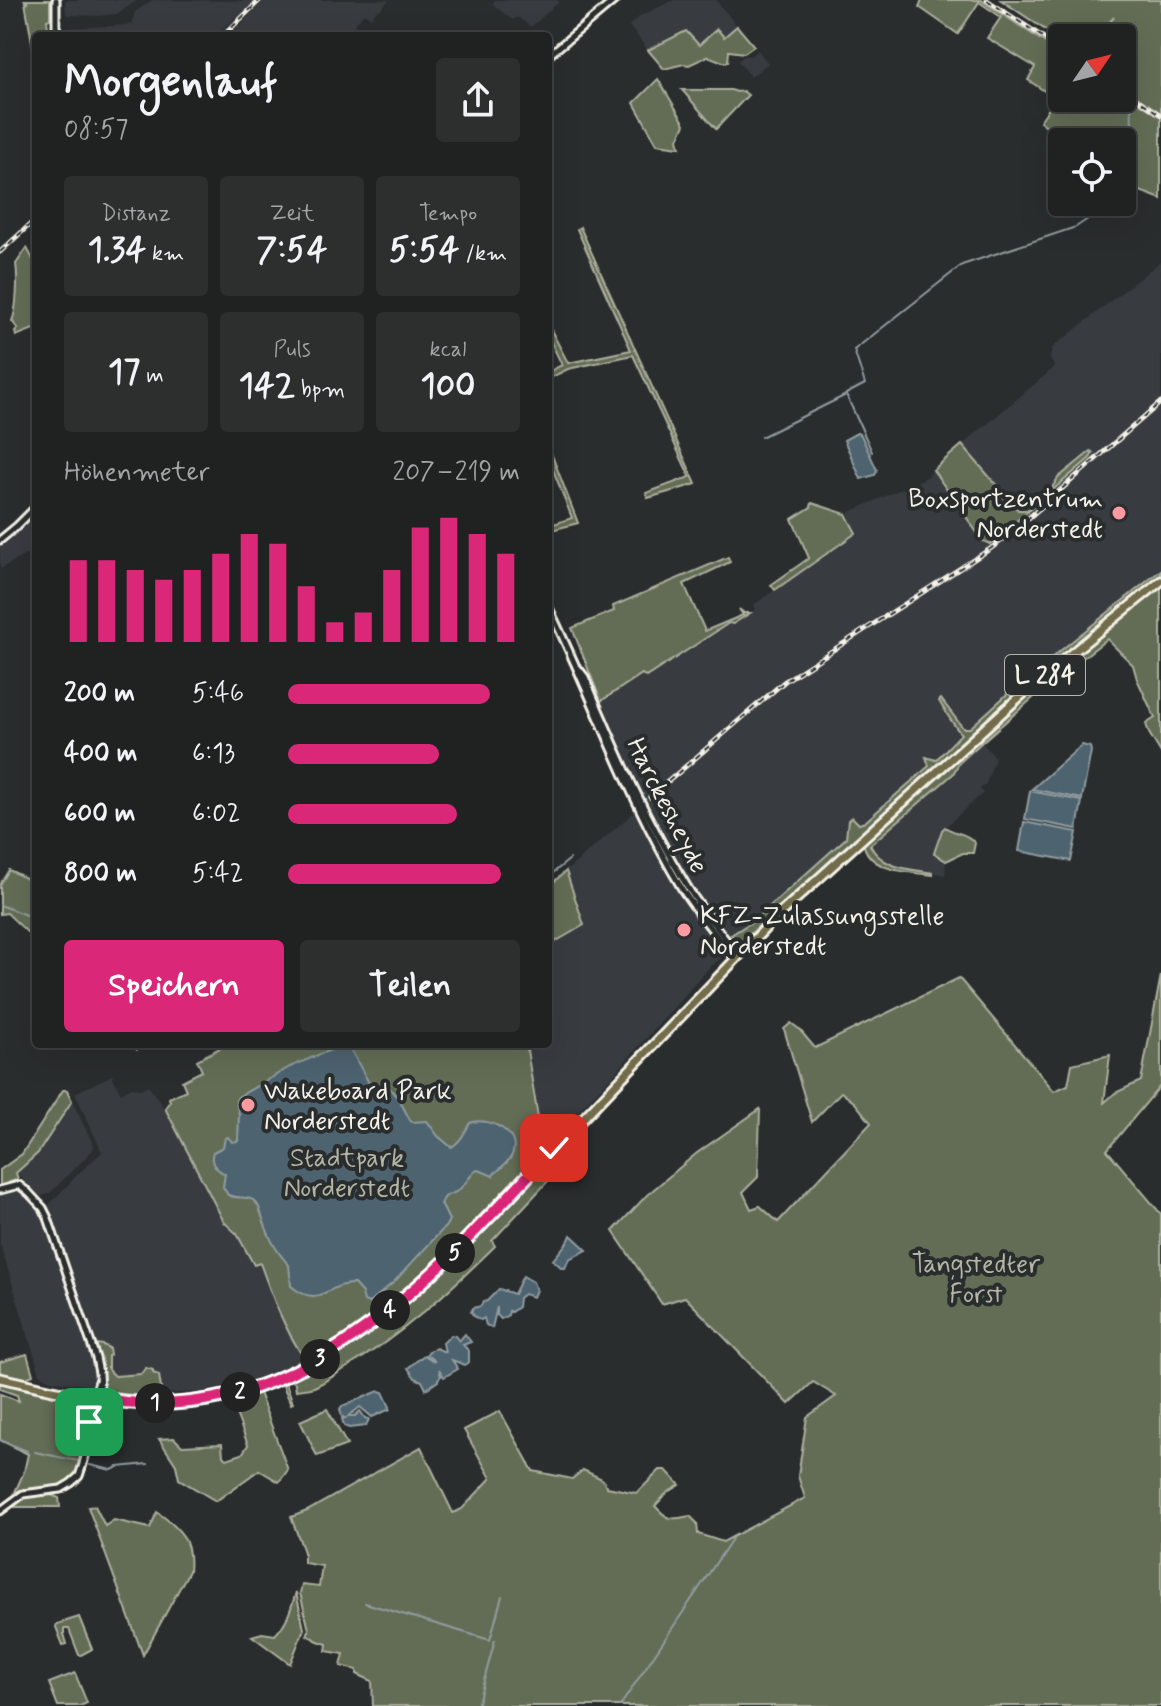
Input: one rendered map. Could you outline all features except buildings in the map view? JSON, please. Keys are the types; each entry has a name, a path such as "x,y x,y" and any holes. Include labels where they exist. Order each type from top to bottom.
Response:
{"main road":[{"path":"552,53 615,0"},
{"path":"57,2 58,32"},
{"path":"0,540 32,511"},
{"name":"L 284","path":"0,1378 96,1398 152,1404 201,1400 260,1386 292,1373 357,1336 403,1300 454,1253 737,957 813,882 1014,702 1161,581"},
{"name":"Harckesheyde","path":"552,615 575,664 584,674 622,762 674,864 737,957"},
{"path":"0,1190 19,1185 41,1204 94,1353 99,1380 94,1422 79,1476 55,1491 25,1493 0,1511"}],"shaded area":[{"path":"65,0 138,0 117,14 99,16 66,15"},
{"path":"152,0 262,0 230,32 222,32 243,10 220,32 66,32 65,28 129,25 135,12"},
{"path":"264,0 389,0 371,18 364,13 354,25 358,29 355,32 233,32"},
{"path":"495,0 559,2 531,27 517,17 513,20 492,4"},
{"path":"674,0 716,0 737,26 724,37 717,30 699,45 686,31 648,50 629,26 640,16"},
{"path":"758,50 768,63 751,77 738,61"},
{"path":"1161,261 1161,570 1008,693 890,802 753,921 732,935 739,944 710,967 551,1139 539,1124 527,1048 552,1048 552,944 584,925 566,871 646,802 601,701 643,673 645,677 729,623 734,624 755,610 753,605 856,534 846,514 927,477 933,470 983,541 1022,517 962,445 1055,367 1050,359 1052,348"},
{"path":"32,515 32,551 0,569 0,542"},
{"path":"982,742 995,758 986,784 980,789 983,793 942,830 934,853 946,861 945,875 892,865 880,859 869,845"},
{"path":"112,1075 121,1093 132,1087 140,1089 148,1085 165,1109 224,1222 237,1234 254,1264 260,1262 276,1309 304,1358 239,1385 200,1392 141,1395 50,1380 40,1374 0,1244 0,1194 17,1191 43,1211 102,1152 75,1093"},
{"path":"72,1101 94,1146 93,1150 50,1193 38,1196 17,1173 38,1153"}],"green space":[{"path":"25,0 50,0 48,32 32,32 32,42 25,2 28,3"},
{"path":"922,0 981,0 1048,45 1046,92 1028,80 1035,67 987,38 1001,17 979,2 958,34 919,7"},
{"path":"1001,0 1161,0 1161,199 1136,189 1136,128 1049,128 1040,121 1048,110 1136,112 1136,24 1109,24 1114,17 1108,24 1048,24 1048,32"},
{"path":"737,26 754,46 744,53 729,51 728,62 708,56 689,65 664,69 648,50 686,31 699,45 717,29 724,37"},
{"path":"658,79 685,124 678,139 680,147 657,144 634,103"},
{"path":"682,90 731,90 743,91 748,95 716,129"},
{"path":"580,227 696,484 648,498 646,493 690,477 633,355 568,369 552,377 552,370 562,365 552,344 552,332 568,363 631,350 577,229"},
{"path":"27,248 32,257 32,330 16,336 18,329 12,321 17,293 16,264"},
{"path":"962,445 1018,510 1027,510 1050,491 1058,478 1091,451 1093,453 1090,458 990,544 983,541 933,470"},
{"path":"552,455 578,523 552,530 552,525 572,518 552,467"},
{"path":"812,503 846,514 856,533 775,590 771,585 809,558 792,519 811,507"},
{"path":"728,557 730,562 684,584 705,631 743,615 739,609 750,613 601,701 572,628 614,611 613,606"},
{"path":"1161,570 1161,577 1009,701 739,944 731,935 753,921 846,838 848,820 852,817 859,824 865,822 929,766 926,757 936,760 961,734 939,701 941,699 963,728 970,728 1015,687"},
{"path":"1161,585 1161,753 1146,724 1155,718 1133,665 1107,639 982,742 959,763 953,774 870,845 889,863 933,875 901,871 880,865 872,859 863,841 1035,687"},
{"path":"945,827 972,840 975,843 973,853 963,853 946,861 934,853"},
{"path":"9,870 32,881 32,943 28,933 7,913 0,914 0,884"},
{"path":"566,871 584,925 552,944 552,883"},
{"name":"Tangstedter Forst","path":"1161,975 1161,1085 1107,1150 1161,1214 1161,1706 373,1706 372,1681 357,1674 357,1670 341,1666 344,1654 326,1651 327,1644 307,1635 309,1630 300,1593 302,1585 319,1587 322,1566 304,1563 304,1552 291,1517 421,1447 453,1513 462,1509 491,1478 464,1430 500,1411 533,1471 572,1479 583,1470 602,1479 607,1487 637,1493 660,1470 666,1470 680,1485 655,1506 670,1518 690,1516 697,1523 698,1534 723,1542 805,1498 798,1476 807,1417 836,1396 813,1382 789,1404 685,1297 662,1304 613,1231 647,1195 697,1153 760,1109 758,1177 743,1192 751,1209 760,1206 778,1222 871,1123 855,1103 841,1092 812,1122 784,1029 791,1023 815,1048 959,978 1054,1091 1068,1085 1072,1064 1110,1055 1104,1103 1115,1093 1141,1081"},
{"name":"Stadtpark Norderstedt","path":"220,1048 527,1048 539,1124 551,1141 429,1269 356,1329 304,1358 279,1312 260,1263 254,1265 237,1234 224,1222 165,1108 169,1098 186,1090 182,1081 202,1071 197,1060"},
{"path":"63,1090 67,1090 72,1101 38,1153 16,1173 18,1179 0,1186 0,1170 22,1154"},
{"path":"555,1151 563,1165 492,1241 495,1246 406,1327 314,1387 296,1390 295,1383 289,1378 286,1383 291,1404 281,1381 266,1387 337,1352 413,1297"},
{"path":"96,1344 109,1348 108,1369 115,1376 141,1374 146,1368 153,1370 159,1375 162,1395 103,1392"},
{"path":"27,1354 33,1375 26,1378 0,1373 0,1362"},
{"path":"0,1381 85,1400 80,1459 78,1468 68,1481 15,1492 28,1454 0,1440 0,1394 19,1401 17,1395 0,1389"},
{"path":"258,1390 288,1470 279,1482 259,1470 216,1501 179,1479 176,1465 159,1439 174,1438 182,1446 222,1444 223,1456 227,1459 242,1454 248,1445 230,1398"},
{"path":"327,1409 347,1445 317,1456 300,1421"},
{"path":"51,1495 59,1498 60,1507 13,1505 28,1497"},
{"path":"95,1506 105,1526 114,1520 150,1528 157,1512 173,1524 187,1543 189,1571 143,1655 88,1507"},
{"path":"296,1592 304,1629 290,1664 252,1636 262,1633 275,1635 286,1621"},
{"path":"79,1617 92,1649 81,1655 69,1629 64,1629 67,1644 63,1645 56,1627"},
{"path":"75,1673 87,1703 58,1706 49,1683"}],"water":[{"path":"857,433 861,435 877,470 875,475 861,479 844,440"},
{"path":"1082,745 1090,747 1091,751 1082,799 1032,789"},
{"path":"1030,791 1082,801 1077,829 1025,819"},
{"path":"1024,822 1077,832 1071,861 1019,851"},
{"path":"349,1048 369,1083 387,1085 411,1122 427,1121 451,1147 460,1140 470,1123 477,1121 501,1128 508,1133 514,1147 511,1158 493,1176 475,1171 459,1190 445,1197 441,1204 449,1220 446,1226 394,1282 369,1303 364,1301 354,1284 317,1296 301,1293 291,1286 289,1265 272,1242 258,1204 250,1199 228,1195 223,1187 225,1174 216,1168 212,1160 213,1152 223,1147 225,1138 238,1141 238,1097 290,1067 330,1050"},
{"path":"571,1235 587,1250 569,1259 562,1268 553,1260"},
{"path":"523,1276 533,1282 536,1290 533,1297 524,1294 519,1298 518,1307 501,1319 497,1315 497,1307 492,1328 486,1325 484,1318 478,1319 471,1312 499,1289 514,1294"},
{"path":"465,1334 471,1342 463,1345 469,1351 469,1362 464,1365 452,1360 458,1369 444,1377 439,1369 441,1376 438,1381 426,1389 408,1368 424,1355 435,1362 426,1355 429,1351 436,1348 445,1352 443,1343 451,1335 459,1341"},
{"path":"383,1392 390,1409 372,1417 360,1407 349,1416 355,1416 360,1411 369,1419 366,1426 344,1426 342,1406"}],"waterway":[{"path":"1131,112 1132,128"},
{"path":"872,452 846,394 865,384 854,350 962,265 1076,227 1092,216"},
{"path":"761,437 846,395"},
{"path":"552,874 570,859"},
{"path":"0,905 32,917"},
{"path":"0,1440 27,1451"},
{"path":"35,1452 78,1461"},
{"path":"90,1465 112,1470 148,1464"},
{"path":"620,1706 732,1539"},
{"path":"365,1603 490,1640 502,1596"},
{"path":"477,1706 495,1640"}],"railway":[{"path":"227,32 260,0"},
{"path":"987,0 1048,41"},
{"path":"1136,98 1161,115"},
{"path":"0,252 32,223"},
{"path":"650,797 785,681 1009,535 1161,402"}],"place":[{"name":"Boxsportzentrum Norderstedt","path":"1119,513"},
{"name":"KFZ-Zulassungsstelle Norderstedt","path":"684,930"},
{"name":"Wakeboard Park Norderstedt","path":"248,1105"}],"route":[{"path":"89,1422 94,1397 152,1404 215,1398 260,1386 319,1360 373,1324 432,1274 554,1148"}]}
